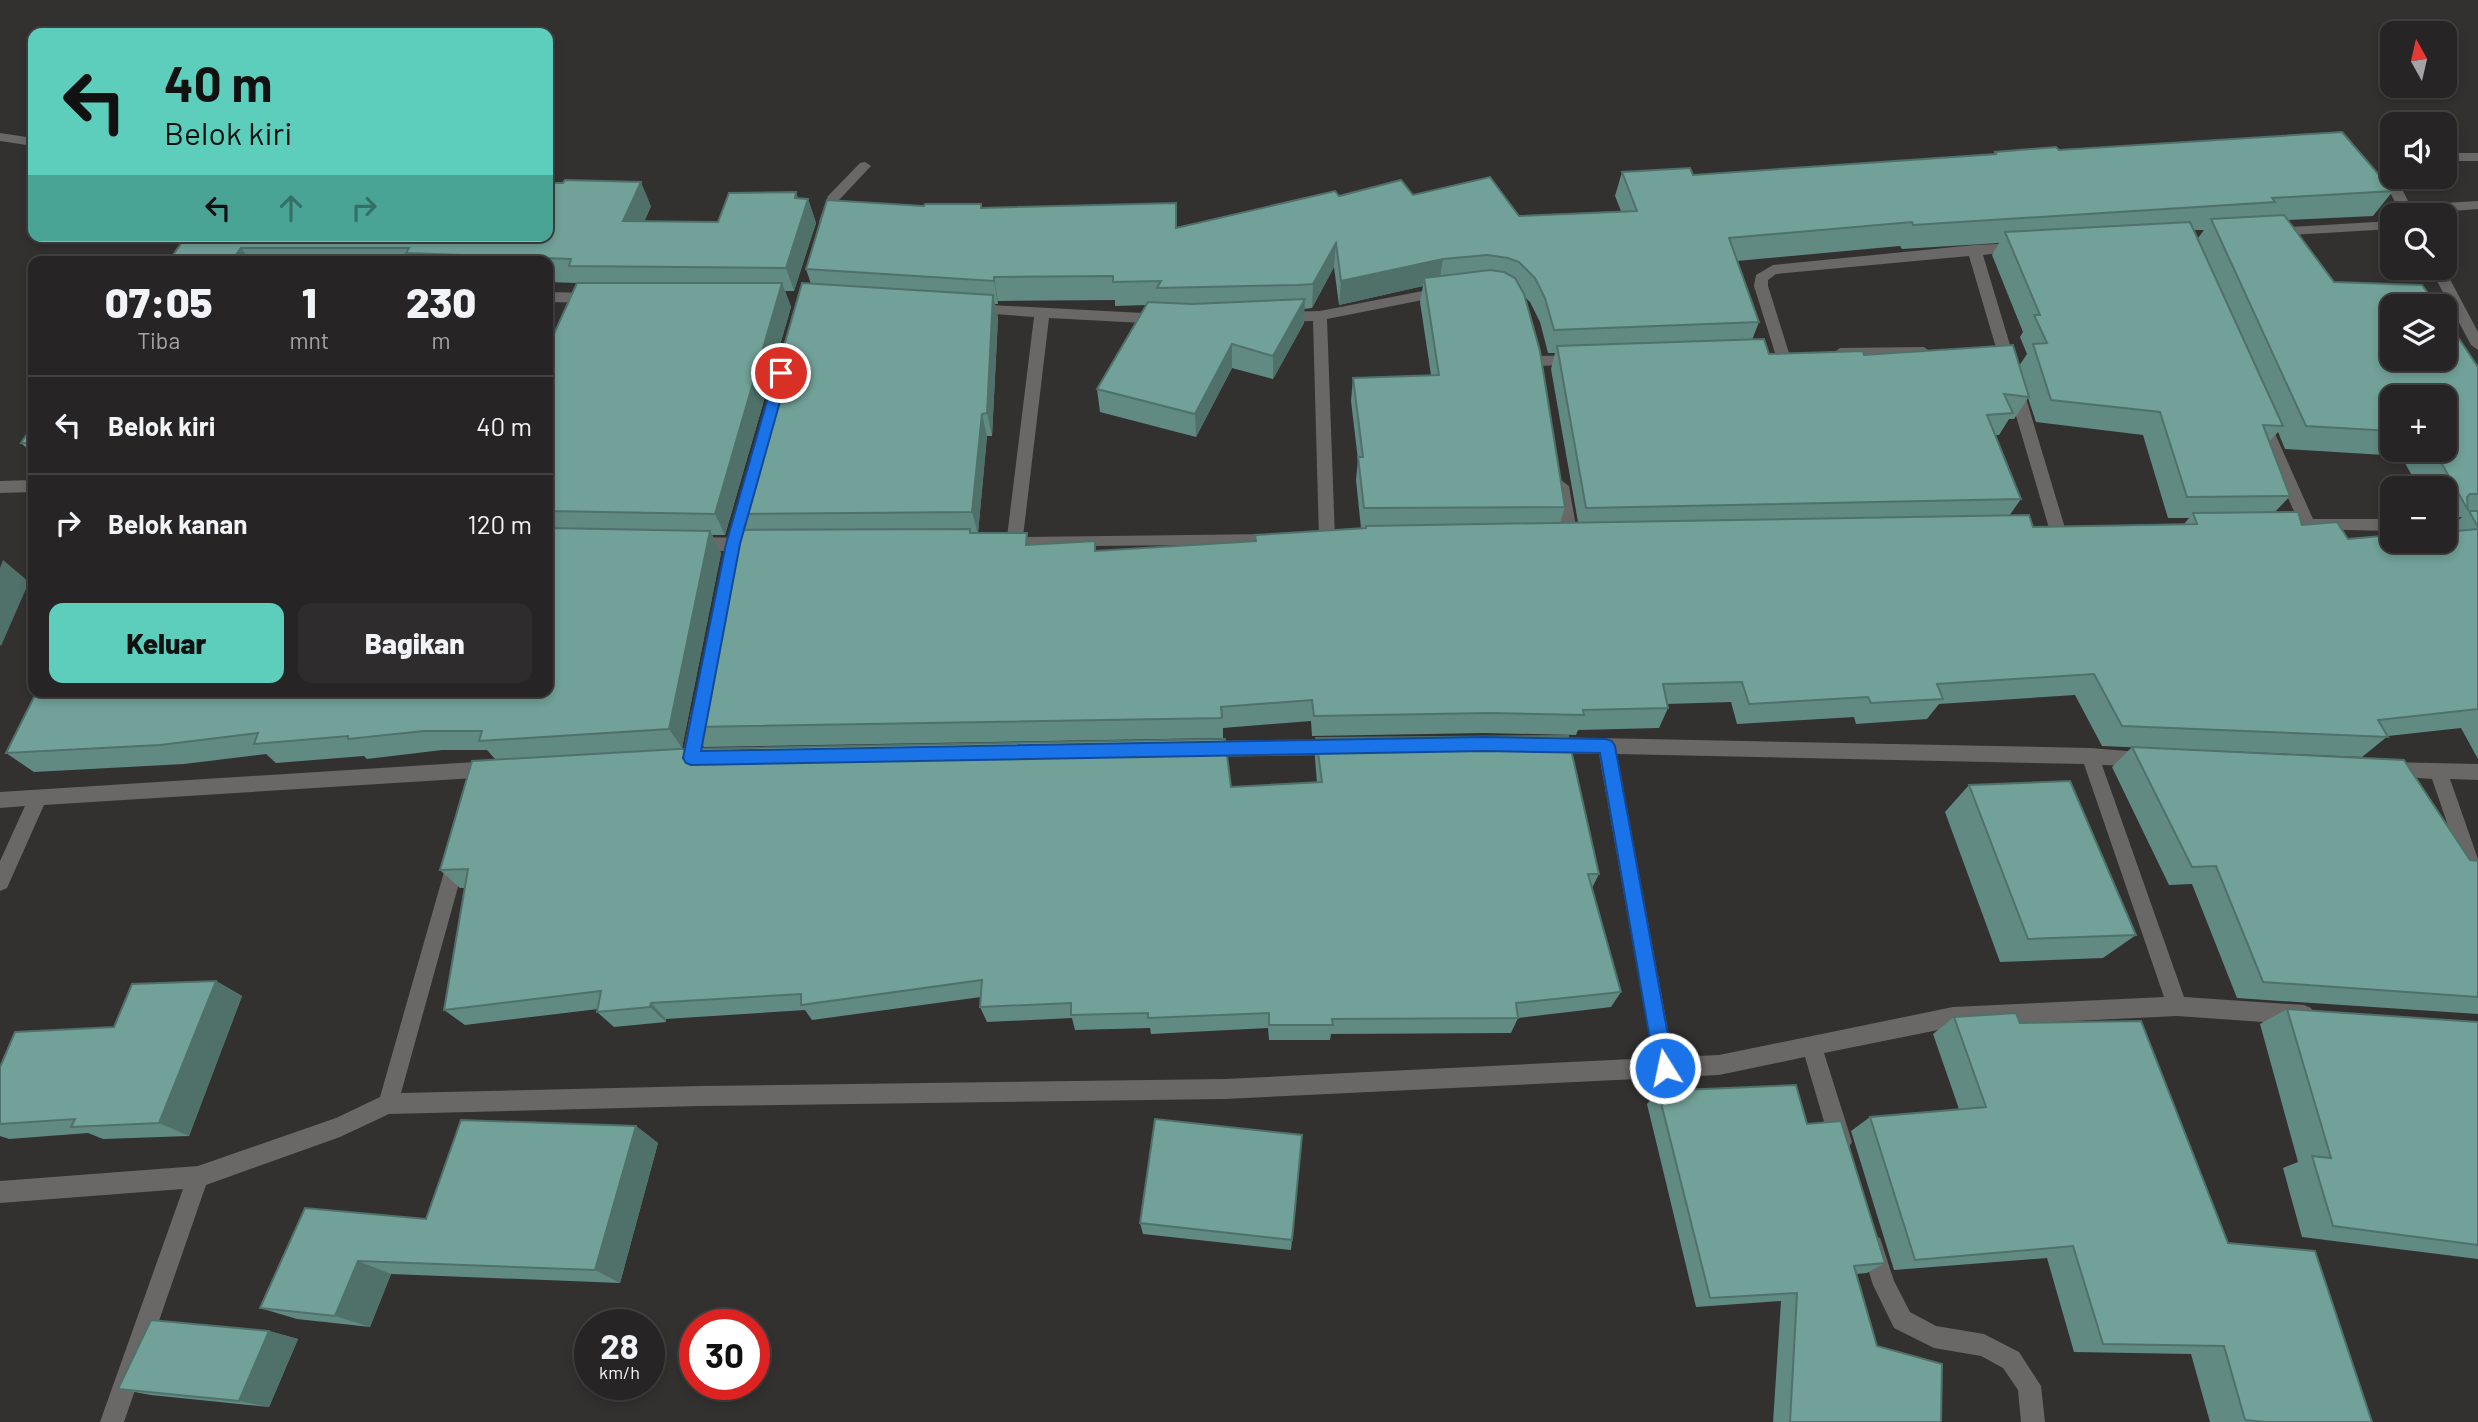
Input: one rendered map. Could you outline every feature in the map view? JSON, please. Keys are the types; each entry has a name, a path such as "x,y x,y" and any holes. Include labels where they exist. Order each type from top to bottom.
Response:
{"street":[{"path":"0,137 28,141"},
{"path":"2457,157 2478,157"},
{"path":"821,236 832,199 865,166"},
{"path":"2457,207 2478,205"},
{"path":"2260,233 2380,226"},
{"path":"1782,353 1761,286 1761,278 1773,270 1974,249 2029,246"},
{"path":"1974,249 1997,352 2056,528"},
{"path":"2443,280 2478,345"},
{"path":"1265,318 1320,316 1456,290"},
{"path":"553,298 580,304 611,296"},
{"path":"957,308 1184,319"},
{"path":"1014,543 1042,313"},
{"path":"987,543 1320,539 1320,316"},
{"path":"1824,353 1935,352"},
{"path":"1539,361 1594,359"},
{"path":"2253,400 2301,525 2380,525"},
{"path":"1544,538 1576,538 1558,470"},
{"path":"0,487 28,486"},
{"path":"680,543 773,544"},
{"path":"692,758 705,691"},
{"path":"1525,745 2160,759"},
{"path":"1192,749 1359,746"},
{"path":"1606,746 1665,1068"},
{"path":"2090,756 2177,1006"},
{"path":"0,800 479,776 508,768"},
{"path":"2369,769 2478,772"},
{"path":"2439,772 2478,887"},
{"path":"0,882 38,799"},
{"path":"388,1104 463,836"},
{"path":"0,1192 198,1177 340,1127 388,1104 700,1096 1225,1089 1719,1065 1953,1017 2177,1006 2328,1016"},
{"path":"1812,1048 1848,1167"},
{"path":"111,1422 198,1177"},
{"path":"1864,1219 1884,1285 1902,1320 1934,1337 1984,1345 2011,1360 2029,1386 2034,1422"}],"building":[{"path":"2342,132 2380,176 2380,189 2393,191 2272,198 2275,202 1913,225 1912,222 1729,238 1759,322 1554,330 1545,298 1535,278 1519,262 1487,255 1443,259 1341,281 1336,243 1313,284 1298,285 1157,288 1161,281 1113,282 1113,276 994,277 994,281 806,269 827,200 924,206 981,204 981,208 1176,203 1176,228 1335,191 1339,196 1401,180 1413,195 1490,177 1519,216 1637,211 1622,172 1690,168 1693,175 1996,154 1995,152 2056,147 2059,150"},
{"path":"565,180 641,182 623,221 718,222 729,193 796,192 795,198 808,199 786,268 569,266 571,259 553,258 553,256 406,253 409,248 241,248 235,256 172,256 182,242 553,242 553,183 563,183"},
{"path":"2284,215 2334,282 2422,285 2428,294 2380,294 2380,371 2457,371 2457,336 2478,367 2478,494 2470,494 2467,497 2468,510 2457,491 2457,476 2449,476 2441,462 2457,462 2457,385 2380,385 2380,430 2306,426 2211,219"},
{"path":"2190,222 2283,426 2263,425 2290,496 2187,497 2160,412 2051,400 2033,344 2047,343 2034,315 2040,315 2005,232"},
{"path":"1490,270 1504,272 1515,278 1524,294 1540,351 1565,507 1364,508 1358,457 1363,457 1353,378 1439,375 1424,278"},
{"path":"577,283 782,283 715,514 553,511 553,336"},
{"path":"802,283 993,295 987,413 982,414 972,512 736,514"},
{"path":"1305,299 1273,356 1232,344 1195,414 1097,389 1148,302 1192,304"},
{"path":"1764,339 1769,354 1863,351 1864,355 2013,345 2029,397 2004,394 2013,413 1987,415 2021,499 1586,508 1557,346"},
{"path":"28,432 28,443 21,443"},
{"path":"2469,511 2478,511 2478,527"},
{"path":"2298,512 2302,525 2337,522 2348,539 2380,536 2380,553 2457,553 2457,531 2478,529 2478,709 2378,720 2388,737 2122,726 2094,674 1937,684 1943,699 1871,703 1868,697 1749,704 1742,682 1663,684 1668,708 1583,710 1584,715 1490,713 1314,716 1312,700 1221,707 1222,718 692,727 732,530 970,529 970,533 1027,533 1026,545 1095,541 1095,551 1256,541 1255,535 1366,526 2029,515 2033,527 2197,524 2193,513"},
{"path":"553,528 710,531 669,729 479,741 482,731 424,731 348,739 348,736 254,744 258,733 160,745 6,753 34,697 553,697"},
{"path":"1568,736 1599,874 1588,874 1621,992 1516,1003 1518,1018 1332,1019 1333,1025 1269,1025 1269,1013 1148,1018 1148,1013 1071,1015 1071,1003 980,1007 982,980 801,1005 801,994 651,1003 650,1007 597,1012 601,991 444,1010 468,869 440,870 472,761 678,749 1225,739 1231,787 1322,782 1316,738"},
{"path":"2132,747 2404,760 2470,860 2478,861 2478,997 2263,982 2216,866 2192,867"},
{"path":"2070,781 2136,935 2028,939 1969,785"},
{"path":"216,981 159,1123 71,1127 75,1119 0,1124 0,1067 15,1032 114,1027 132,984"},
{"path":"2287,1009 2478,1022 2478,1245 2333,1226 2312,1156 2331,1158"},
{"path":"2016,1013 2020,1023 2141,1021 2228,1243 2315,1251 2372,1422 2245,1420 2224,1346 2103,1344 2073,1246 1915,1260 1870,1117 1986,1107 1954,1017"},
{"path":"1796,1085 1807,1124 1841,1121 1885,1263 1854,1266 1877,1346 1942,1364 1941,1422 1790,1422 1797,1293 1710,1298 1658,1091"},
{"path":"1155,1119 1302,1135 1292,1240 1140,1223"},
{"path":"461,1120 636,1126 595,1270 358,1261 335,1316 260,1308 305,1208 426,1219"},
{"path":"151,1320 269,1331 239,1401 118,1389"}],"route":[{"path":"781,373 733,544 691,758 1484,744 1606,746 1665,1068"}]}
